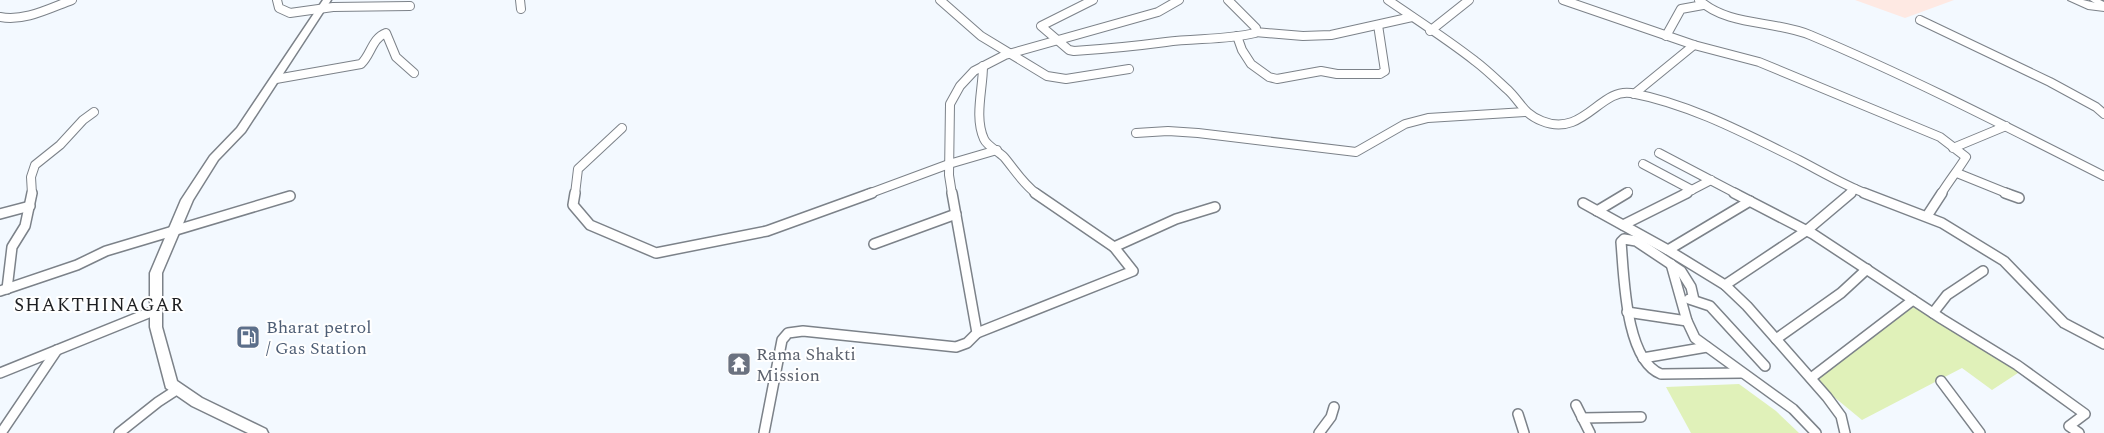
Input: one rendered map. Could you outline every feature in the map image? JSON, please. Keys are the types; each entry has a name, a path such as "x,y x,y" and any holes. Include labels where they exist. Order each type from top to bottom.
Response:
{"highway":[{"path":"2074,0 2092,7 2104,7"}],"street":[{"path":"0,17 10,19 22,17 72,0"},
{"path":"277,0 279,8 286,12 324,4 410,6"},
{"path":"520,0 521,10"},
{"path":"940,0 982,36 1047,76 1066,79 1129,69"},
{"path":"1093,0 1041,26 1069,50 1074,51 1146,46 1166,42 1237,36 1256,32 1303,36 1331,35 1412,17"},
{"path":"977,334 949,175 950,104 960,86 974,71 1012,53 1136,20 1168,8 1178,0"},
{"path":"1228,0 1256,28 1256,32"},
{"path":"1388,0 1430,31 1464,52 1497,79 1510,92 1525,112 1542,121 1556,125 1572,123 1613,95 1619,93 1634,94 1669,103 1728,126 1855,189 1942,223 2004,261 2064,323 2104,344"},
{"path":"1430,31 1469,0"},
{"path":"1563,0 1694,45 1759,62 1940,137 1966,157 1927,216"},
{"path":"2094,0 2104,7"},
{"path":"1666,36 1681,9 1701,3 1728,16 1803,33 2006,126 2104,176"},
{"path":"261,433 198,402 171,384 156,327 156,273 187,200 214,158 241,130 324,4"},
{"path":"1920,20 2064,90 2096,107 2104,114"},
{"path":"1237,36 1241,52 1259,72 1271,78 1276,79 1322,71 1337,74 1380,74 1385,71 1378,25"},
{"path":"276,79 361,64 365,61 377,37 386,33 396,56 414,73"},
{"path":"1634,94 1694,45"},
{"path":"764,433 782,340 788,333 803,331 956,347 967,344 977,334 1133,271 1114,247 1026,186 997,150 984,140 979,113 983,85 983,66"},
{"path":"3,290 12,247 25,226 32,198 30,177 35,165 60,145 83,120 94,112"},
{"path":"1136,133 1168,131 1198,133 1356,152 1398,128 1428,118 1525,112"},
{"path":"1953,148 2006,126"},
{"path":"622,128 578,168 573,205 590,225 656,254 767,231 949,164 997,150"},
{"path":"1660,153 1806,230 1933,313 2018,365 2085,414 2069,426 2079,433"},
{"path":"1643,164 1692,190"},
{"path":"1957,173 2019,198"},
{"path":"1623,225 1711,180"},
{"path":"1725,284 1806,230 1855,189"},
{"path":"1597,211 1628,192"},
{"path":"3,290 78,265 106,251 290,196"},
{"path":"1668,250 1750,200"},
{"path":"1583,203 1725,284 1811,378 1842,416 1846,433"},
{"path":"0,214 30,206"},
{"path":"1114,247 1176,219 1215,207"},
{"path":"874,244 956,214"},
{"path":"1694,300 1687,278 1671,264 1636,241 1624,239 1621,242 1628,322 1644,358 1653,371 1662,374 1742,373"},
{"path":"1671,264 1687,321 1695,338 1793,409 1816,433"},
{"path":"1776,339 1841,292 1867,269"},
{"path":"1933,313 1947,296 1983,271"},
{"path":"1681,298 1694,300 1710,306 1765,366"},
{"path":"1811,378 1913,300"},
{"path":"0,373 156,310"},
{"path":"1627,312 1687,321"},
{"path":"1644,358 1707,347"},
{"path":"1,433 57,350"},
{"path":"1941,381 1980,433"},
{"path":"118,433 178,389"},
{"path":"1576,405 1590,433"},
{"path":"1319,433 1331,417 1334,407"},
{"path":"1518,414 1524,433"},
{"path":"1582,418 1641,417"}],"shaded area":[{"path":"1855,0 1954,0 1905,18"}],"green space":[{"path":"1913,303 2021,371 1992,390 1962,368 1862,420 1811,378"},
{"path":"1739,384 1776,411 1799,433 1691,433 1666,387"}],"place":[{"name":"Bharat petrol / Gas Station","path":"248,337"},
{"name":"Rama Shakti Mission","path":"739,364"}],"district":[{"name":"SHAKTHINAGAR","path":"99,304"}]}
